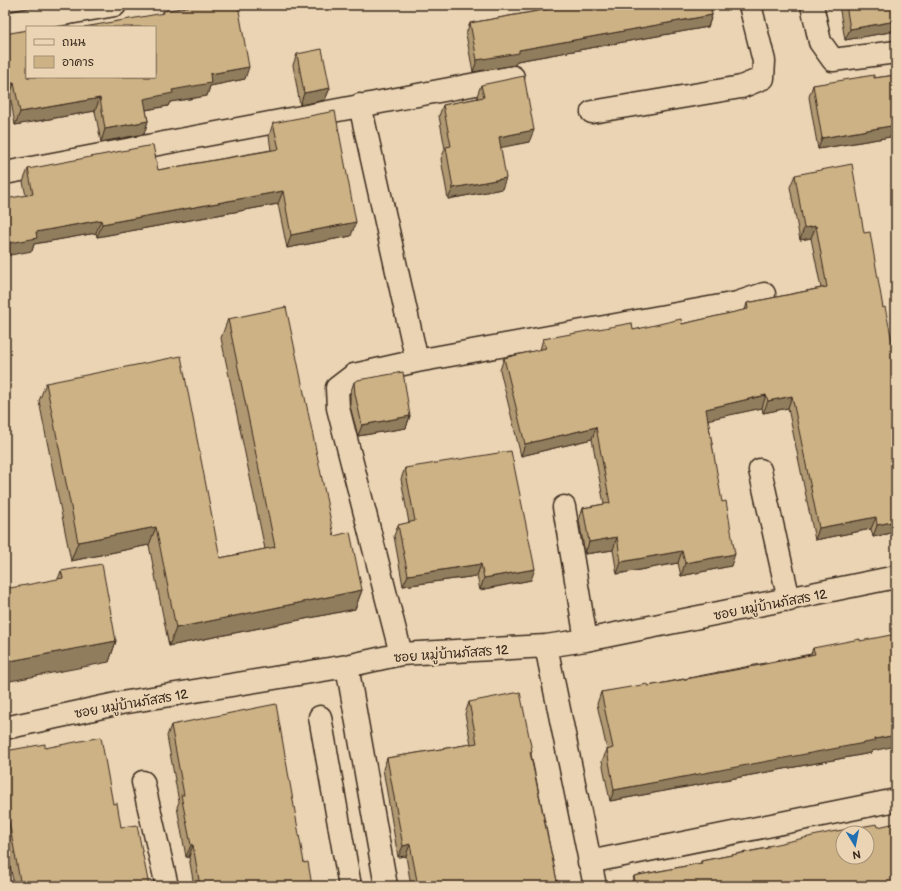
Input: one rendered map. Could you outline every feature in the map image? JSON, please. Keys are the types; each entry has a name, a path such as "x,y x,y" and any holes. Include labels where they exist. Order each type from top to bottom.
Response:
{"street":[{"path":"5,24 114,5"},
{"path":"592,112 741,87 763,78 764,61 750,5"},
{"path":"812,5 820,42 833,60 896,52"},
{"path":"5,173 513,77"},
{"path":"360,105 417,361"},
{"path":"402,654 338,408 337,388 354,375 417,361 737,303 764,294"},
{"path":"760,470 789,600"},
{"path":"564,507 586,640"},
{"name":"ซอย หมู่บ้านภัสสร 12","path":"5,728 121,703 347,666 402,654 546,646 586,640 896,578"},
{"path":"546,646 595,886"},
{"path":"347,666 386,886"},
{"path":"320,717 350,886"},
{"path":"143,782 167,886"},
{"path":"589,862 896,800"}],"building":[{"path":"199,5 238,5 249,67 210,74 211,83 172,90 173,93 144,99 148,121 105,129 100,98 20,112 14,83 5,84 5,34 26,30 26,78 156,78 156,26 90,26 164,13 163,11"},
{"path":"566,5 710,5 712,15 519,50 519,53 477,60 470,23"},
{"path":"846,5 896,5 896,21 850,29"},
{"path":"322,49 330,88 304,93 297,54"},
{"path":"874,75 874,78 896,75 896,125 822,138 813,85"},
{"path":"524,76 534,130 499,137 506,178 453,188 446,147 451,146 443,105 484,97 481,85"},
{"path":"335,111 356,222 291,235 283,191 102,224 101,220 36,232 37,238 5,244 5,199 33,194 28,169 153,145 158,170 279,149 273,123"},
{"path":"852,164 864,233 870,232 883,308 885,307 896,360 896,521 877,525 876,517 819,528 792,396 768,401 766,395 706,409 722,502 726,501 735,554 685,563 682,551 621,562 617,537 589,542 583,508 610,503 596,427 525,444 504,358 546,348 543,339 632,323 633,330 681,319 682,324 748,309 747,303 827,287 816,226 804,228 795,175"},
{"path":"286,307 334,536 350,532 362,590 176,628 156,527 78,542 46,383 181,356 220,558 275,547 228,319"},
{"path":"403,372 410,416 362,425 355,394 354,382"},
{"path":"511,451 535,569 484,578 481,564 408,575 398,525 415,521 405,468"},
{"path":"102,564 116,641 5,662 5,589 63,578 61,571"},
{"path":"896,634 896,735 875,739 875,741 614,790 607,750 613,748 601,692 648,684 648,686 740,669 815,654 813,648"},
{"path":"520,692 532,751 530,752 558,886 418,886 410,844 403,846 387,758 477,743 469,702"},
{"path":"276,704 304,863 308,862 312,886 200,886 193,845 191,845 181,795 184,795 171,725"},
{"path":"101,737 113,804 117,803 121,827 137,825 149,886 21,886 5,806 5,751 45,744 45,748"},
{"path":"896,823 896,886 636,886 634,876 702,863 701,861 768,848 768,846 835,831 835,865 875,865 875,825 871,825 877,824 878,827"}]}
